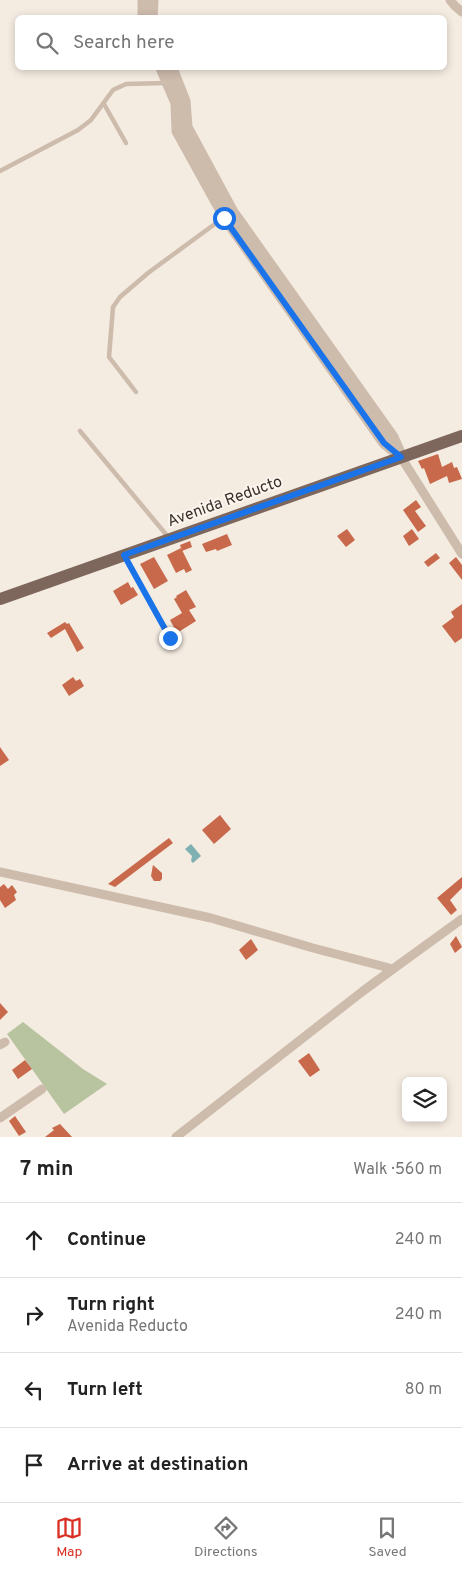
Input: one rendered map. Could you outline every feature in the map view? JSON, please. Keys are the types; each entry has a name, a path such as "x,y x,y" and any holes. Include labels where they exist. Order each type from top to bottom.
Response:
{"main road":[{"name":"Avenida Reducto","path":"0,599 462,436"}],"street":[{"path":"143,15 144,0"},
{"path":"152,15 153,0"},
{"path":"450,0 462,12"},
{"path":"163,70 172,81"},
{"path":"172,70 177,131 229,215 294,306 384,443 401,457 462,554"},
{"path":"0,872 211,918 393,969"},
{"path":"176,1137 363,991 462,919"},
{"path":"0,1118 42,1088"}],"lane":[{"path":"0,170 78,130 91,120 113,90 126,84 157,84 172,81"},
{"path":"104,104 126,143"},
{"path":"136,392 109,357 112,307 120,297 148,273 229,215"},
{"path":"80,431 170,539"},
{"path":"124,555 170,638"}],"green space":[{"path":"23,1022 83,1069 107,1084 64,1114 7,1034"}],"water":[{"path":"191,844 201,856 193,863 191,861 192,856 185,849"}],"building":[{"path":"438,454 442,467 452,462 454,468 457,467 462,479 449,483 447,476 430,484 424,468 422,469 418,461"},
{"path":"416,500 421,507 415,511 426,526 418,532 403,510"},
{"path":"347,529 355,540 346,547 337,536"},
{"path":"412,529 419,539 409,546 403,536"},
{"path":"227,534 232,545 217,551 216,549 206,552 202,544"},
{"path":"190,541 192,547 182,551 180,545"},
{"path":"181,548 192,570 186,573 184,569 176,573 167,555"},
{"path":"436,553 440,558 428,567 424,562"},
{"path":"154,557 168,581 154,589 140,564"},
{"path":"456,557 462,565 462,580 449,563"},
{"path":"128,582 138,595 121,605 113,591"},
{"path":"186,590 196,607 189,610 196,621 177,633 170,620 182,613 174,599"},
{"path":"462,604 462,638 455,643 442,626 454,617 451,612"},
{"path":"65,622 69,623 84,648 77,652 65,629 51,638 47,633"},
{"path":"73,677 76,681 80,679 84,686 69,696 62,685"},
{"path":"0,747 9,760 0,766"},
{"path":"220,815 231,829 214,844 202,830"},
{"path":"169,838 173,843 115,887 108,884"},
{"path":"153,865 162,873 160,881 154,881 151,876"},
{"path":"462,877 462,888 450,900 457,910 451,915 437,898"},
{"path":"4,884 8,889 12,885 17,892 14,895 16,900 5,908 0,900 0,887"},
{"path":"456,936 462,947 455,953 450,944"},
{"path":"251,939 258,950 246,960 239,950"},
{"path":"0,1003 8,1012 0,1020"},
{"path":"309,1053 320,1070 310,1077 298,1061"},
{"path":"25,1060 32,1069 18,1079 12,1070"},
{"path":"15,1116 26,1132 19,1136 9,1121"},
{"path":"60,1124 72,1137 45,1137 54,1130 52,1128"}],"route":[{"path":"170,638 124,555 401,457 384,443 224,218"}]}
